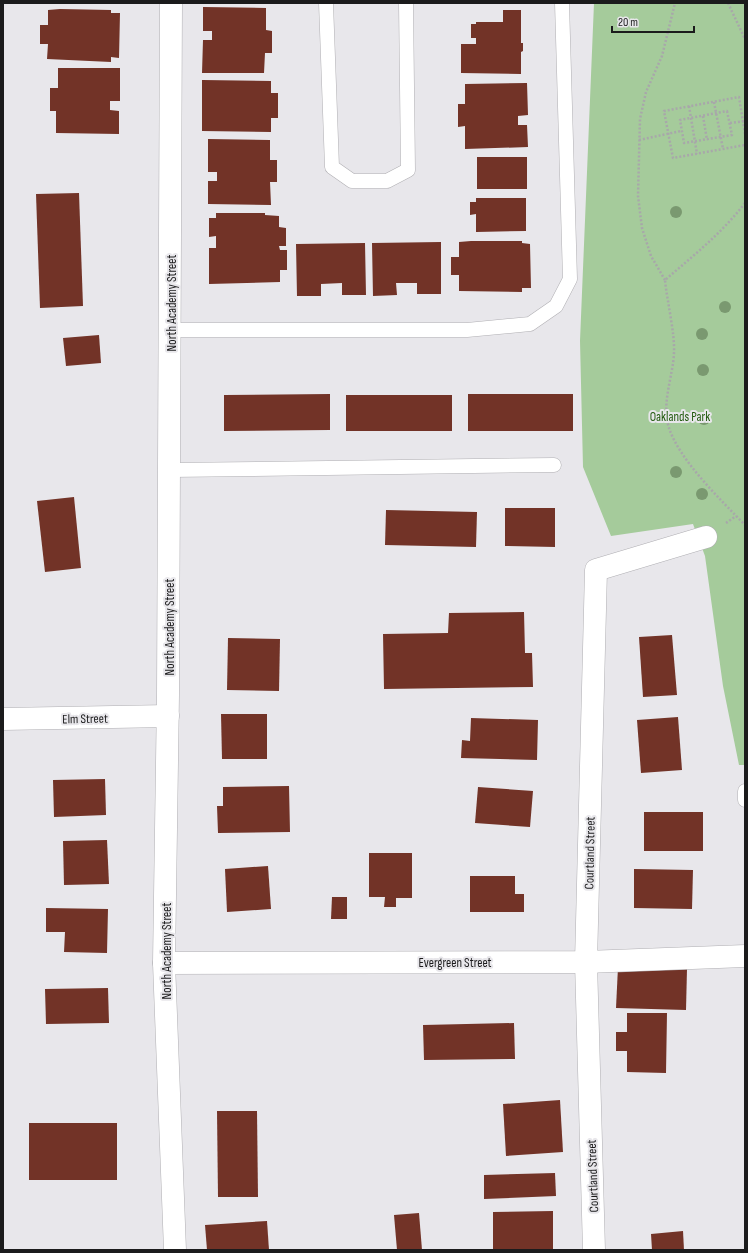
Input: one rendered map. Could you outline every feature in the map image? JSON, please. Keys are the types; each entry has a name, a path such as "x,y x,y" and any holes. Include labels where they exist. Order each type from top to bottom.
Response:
{"street":[{"name":"North Academy Street","path":"171,3 170,470 164,963 175,1250"},
{"name":"Courtland Street","path":"594,1250 586,962 596,570 706,537"},
{"name":"Elm Street","path":"3,719 168,716"},
{"name":"Evergreen Street","path":"164,963 586,962 745,956"}],"lane":[{"path":"326,3 332,168 352,181 387,181 408,170 406,3"},
{"path":"170,330 467,330 530,324 556,306 570,279 562,3"},
{"path":"170,470 554,465"},
{"path":"745,791 745,800"}],"path":[{"path":"675,3 662,56 651,80 642,106 639,140 638,196 642,228 652,256 664,280 674,351 666,409 668,426 674,440 693,467 745,525"},
{"path":"728,3 745,38"},
{"path":"745,134 739,97 664,111 673,158 745,145"},
{"path":"714,102 723,149"},
{"path":"689,106 697,154"},
{"path":"727,111 732,135 684,144 680,120 716,113 727,111"},
{"path":"703,116 707,140"},
{"path":"730,123 744,121"},
{"path":"639,140 681,131"},
{"path":"664,280 707,244 734,217 745,203"}],"green space":[{"name":"Oaklands Park","path":"594,3 745,3 745,765 739,765 723,686 705,556 693,524 611,536 583,467 580,341"}],"building":[{"path":"203,7 266,8 266,30 272,31 272,53 265,53 264,73 202,73 203,40 212,40 212,31 203,31"},
{"path":"48,10 111,10 111,13 120,13 119,58 111,57 111,62 47,59 48,44 40,44 40,25 48,25"},
{"path":"503,10 521,10 521,43 523,43 523,51 521,52 521,74 461,73 461,44 476,44 476,38 471,38 471,24 476,24 476,22 503,22"},
{"path":"58,68 120,68 120,101 110,101 110,110 119,111 119,134 56,133 56,111 50,111 50,88 58,88"},
{"path":"202,80 271,81 271,93 278,93 278,118 271,118 271,132 202,131"},
{"path":"527,83 528,115 518,116 518,125 527,125 528,147 465,149 465,126 458,127 458,104 465,104 465,84"},
{"path":"208,139 270,140 270,160 277,160 277,182 270,182 271,205 208,204 208,181 217,181 217,172 208,172"},
{"path":"477,157 527,157 527,189 477,189"},
{"path":"79,193 83,306 40,308 36,194"},
{"path":"476,198 526,198 526,231 476,232 476,214 470,215 470,202 476,202"},
{"path":"216,213 265,213 265,215 279,216 279,227 286,228 286,246 279,246 280,250 287,250 287,270 280,270 280,282 209,284 209,248 216,248 216,236 209,237 209,218 216,218"},
{"path":"522,241 522,243 530,244 531,288 522,288 522,292 459,291 459,275 451,275 451,257 459,257 459,242"},
{"path":"441,242 441,294 417,294 417,283 396,283 397,295 373,296 372,243"},
{"path":"365,243 366,295 342,295 342,283 321,284 321,296 297,296 296,244"},
{"path":"99,335 101,363 66,366 63,338"},
{"path":"330,394 330,430 224,431 224,395"},
{"path":"468,394 573,394 573,431 468,431"},
{"path":"346,395 452,395 452,431 346,431"},
{"path":"74,497 81,568 45,572 37,501"},
{"path":"505,508 555,508 555,547 505,546"},
{"path":"386,510 477,512 476,547 385,545"},
{"path":"524,612 525,653 532,653 533,687 384,689 383,634 448,633 449,613"},
{"path":"672,635 677,695 643,697 639,637"},
{"path":"228,638 280,639 279,691 227,690"},
{"path":"221,714 267,714 267,759 222,759"},
{"path":"678,717 682,770 641,773 637,720"},
{"path":"471,718 538,720 537,760 461,758 462,740 470,741"},
{"path":"105,779 106,815 54,817 53,780"},
{"path":"289,786 290,832 218,833 217,806 223,806 223,787"},
{"path":"478,787 533,791 530,827 475,823"},
{"path":"644,812 703,812 703,851 644,851"},
{"path":"107,840 109,884 64,885 63,841"},
{"path":"369,853 412,853 412,898 396,898 396,907 384,907 385,897 369,897"},
{"path":"268,866 271,909 227,912 225,869"},
{"path":"634,869 693,870 692,909 634,908"},
{"path":"470,876 515,876 515,894 524,894 524,912 470,912"},
{"path":"332,897 347,897 347,919 331,919"},
{"path":"46,908 108,909 107,953 64,952 65,932 46,932"},
{"path":"618,967 687,969 686,1010 616,1008"},
{"path":"108,988 109,1023 46,1024 45,989"},
{"path":"627,1013 667,1013 666,1073 627,1072 627,1051 616,1051 616,1032 627,1032"},
{"path":"514,1023 515,1059 424,1060 423,1025"},
{"path":"560,1100 563,1152 506,1156 503,1104"},
{"path":"217,1111 257,1111 258,1197 218,1197"},
{"path":"29,1123 117,1123 117,1180 29,1180"},
{"path":"555,1173 556,1196 484,1199 484,1175"},
{"path":"553,1211 553,1250 493,1250 493,1212"},
{"path":"419,1213 422,1250 397,1250 394,1215"},
{"path":"267,1221 269,1250 207,1250 205,1225"},
{"path":"683,1231 684,1250 652,1250 651,1234"}]}
